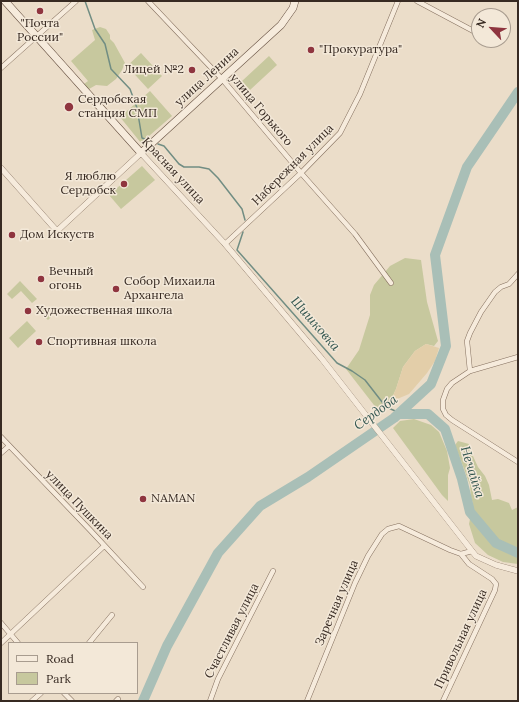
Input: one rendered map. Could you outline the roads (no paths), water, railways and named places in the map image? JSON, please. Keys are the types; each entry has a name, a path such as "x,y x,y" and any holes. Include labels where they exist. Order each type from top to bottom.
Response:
{"main road":[{"name":"Красная улица","path":"5,1 141,153"},
{"name":"улица Ленина","path":"141,153 281,25 293,8 295,1"}],"street":[{"path":"1,68 76,1"},
{"name":"улица Горького","path":"148,1 222,79 301,173 355,234 391,283"},
{"name":"Набережная улица","path":"225,244 301,173 340,133 360,94 398,1"},
{"path":"417,1 471,30"},
{"name":"улица Ленина","path":"1,168 57,231 141,153"},
{"name":"Красная улица","path":"141,153 225,244 322,359 456,533 476,556 489,563 518,571"},
{"path":"470,372 467,341 470,332 495,292 501,287 509,284 518,274"},
{"path":"518,357 470,372 452,383 447,389 443,400 443,409 446,415 465,429 518,462"},
{"name":"улица Пушкина","path":"1,437 142,587"},
{"path":"1,453 9,446"},
{"name":"Заречная улица","path":"307,701 355,583 368,556 382,534 392,527 399,526 435,544 461,554"},
{"path":"1,643 104,546"},
{"path":"461,554 472,551"},
{"name":"Привольная улица","path":"443,701 495,590 496,584 492,579 469,564 461,554"},
{"name":"Счастливая улица","path":"210,701 218,679 273,571"},
{"path":"90,642 112,615"},
{"path":"1,623 17,642"},
{"path":"32,701 40,694"}],"waterway":[{"name":"Шишковка","path":"85,1 95,29 105,44 111,69 130,89 137,108 142,138 148,140"},
{"name":"Сердоба","path":"143,701 167,646 218,553 260,506 308,477 394,418 431,384 446,346 435,255 467,167 518,92"},
{"name":"Шишковка","path":"158,144 164,146 179,164 184,167 209,169 218,178 242,209 245,220"},
{"name":"Шишковка","path":"243,232 237,250 337,363 365,380 386,407 400,413"},
{"name":"Нечайка","path":"399,414 428,414 445,429 462,479 470,512 496,543 518,553"}],"place":[{"name":"\"Почта России\"","path":"40,11"},
{"name":"\"Прокуратура\"","path":"311,50"},
{"name":"Лицей №2","path":"192,70"},
{"name":"Сердобская станция СМП","path":"69,107"},
{"name":"Я люблю Сердобск","path":"124,184"},
{"name":"Дом Искуств","path":"12,235"},
{"name":"Вечный огонь","path":"41,279"},
{"name":"Собор Михаила Архангела","path":"116,289"},
{"name":"Художественная школа","path":"28,311"},
{"name":"Спортивная школа","path":"39,342"},
{"name":"NAMAN","path":"143,499"}]}
